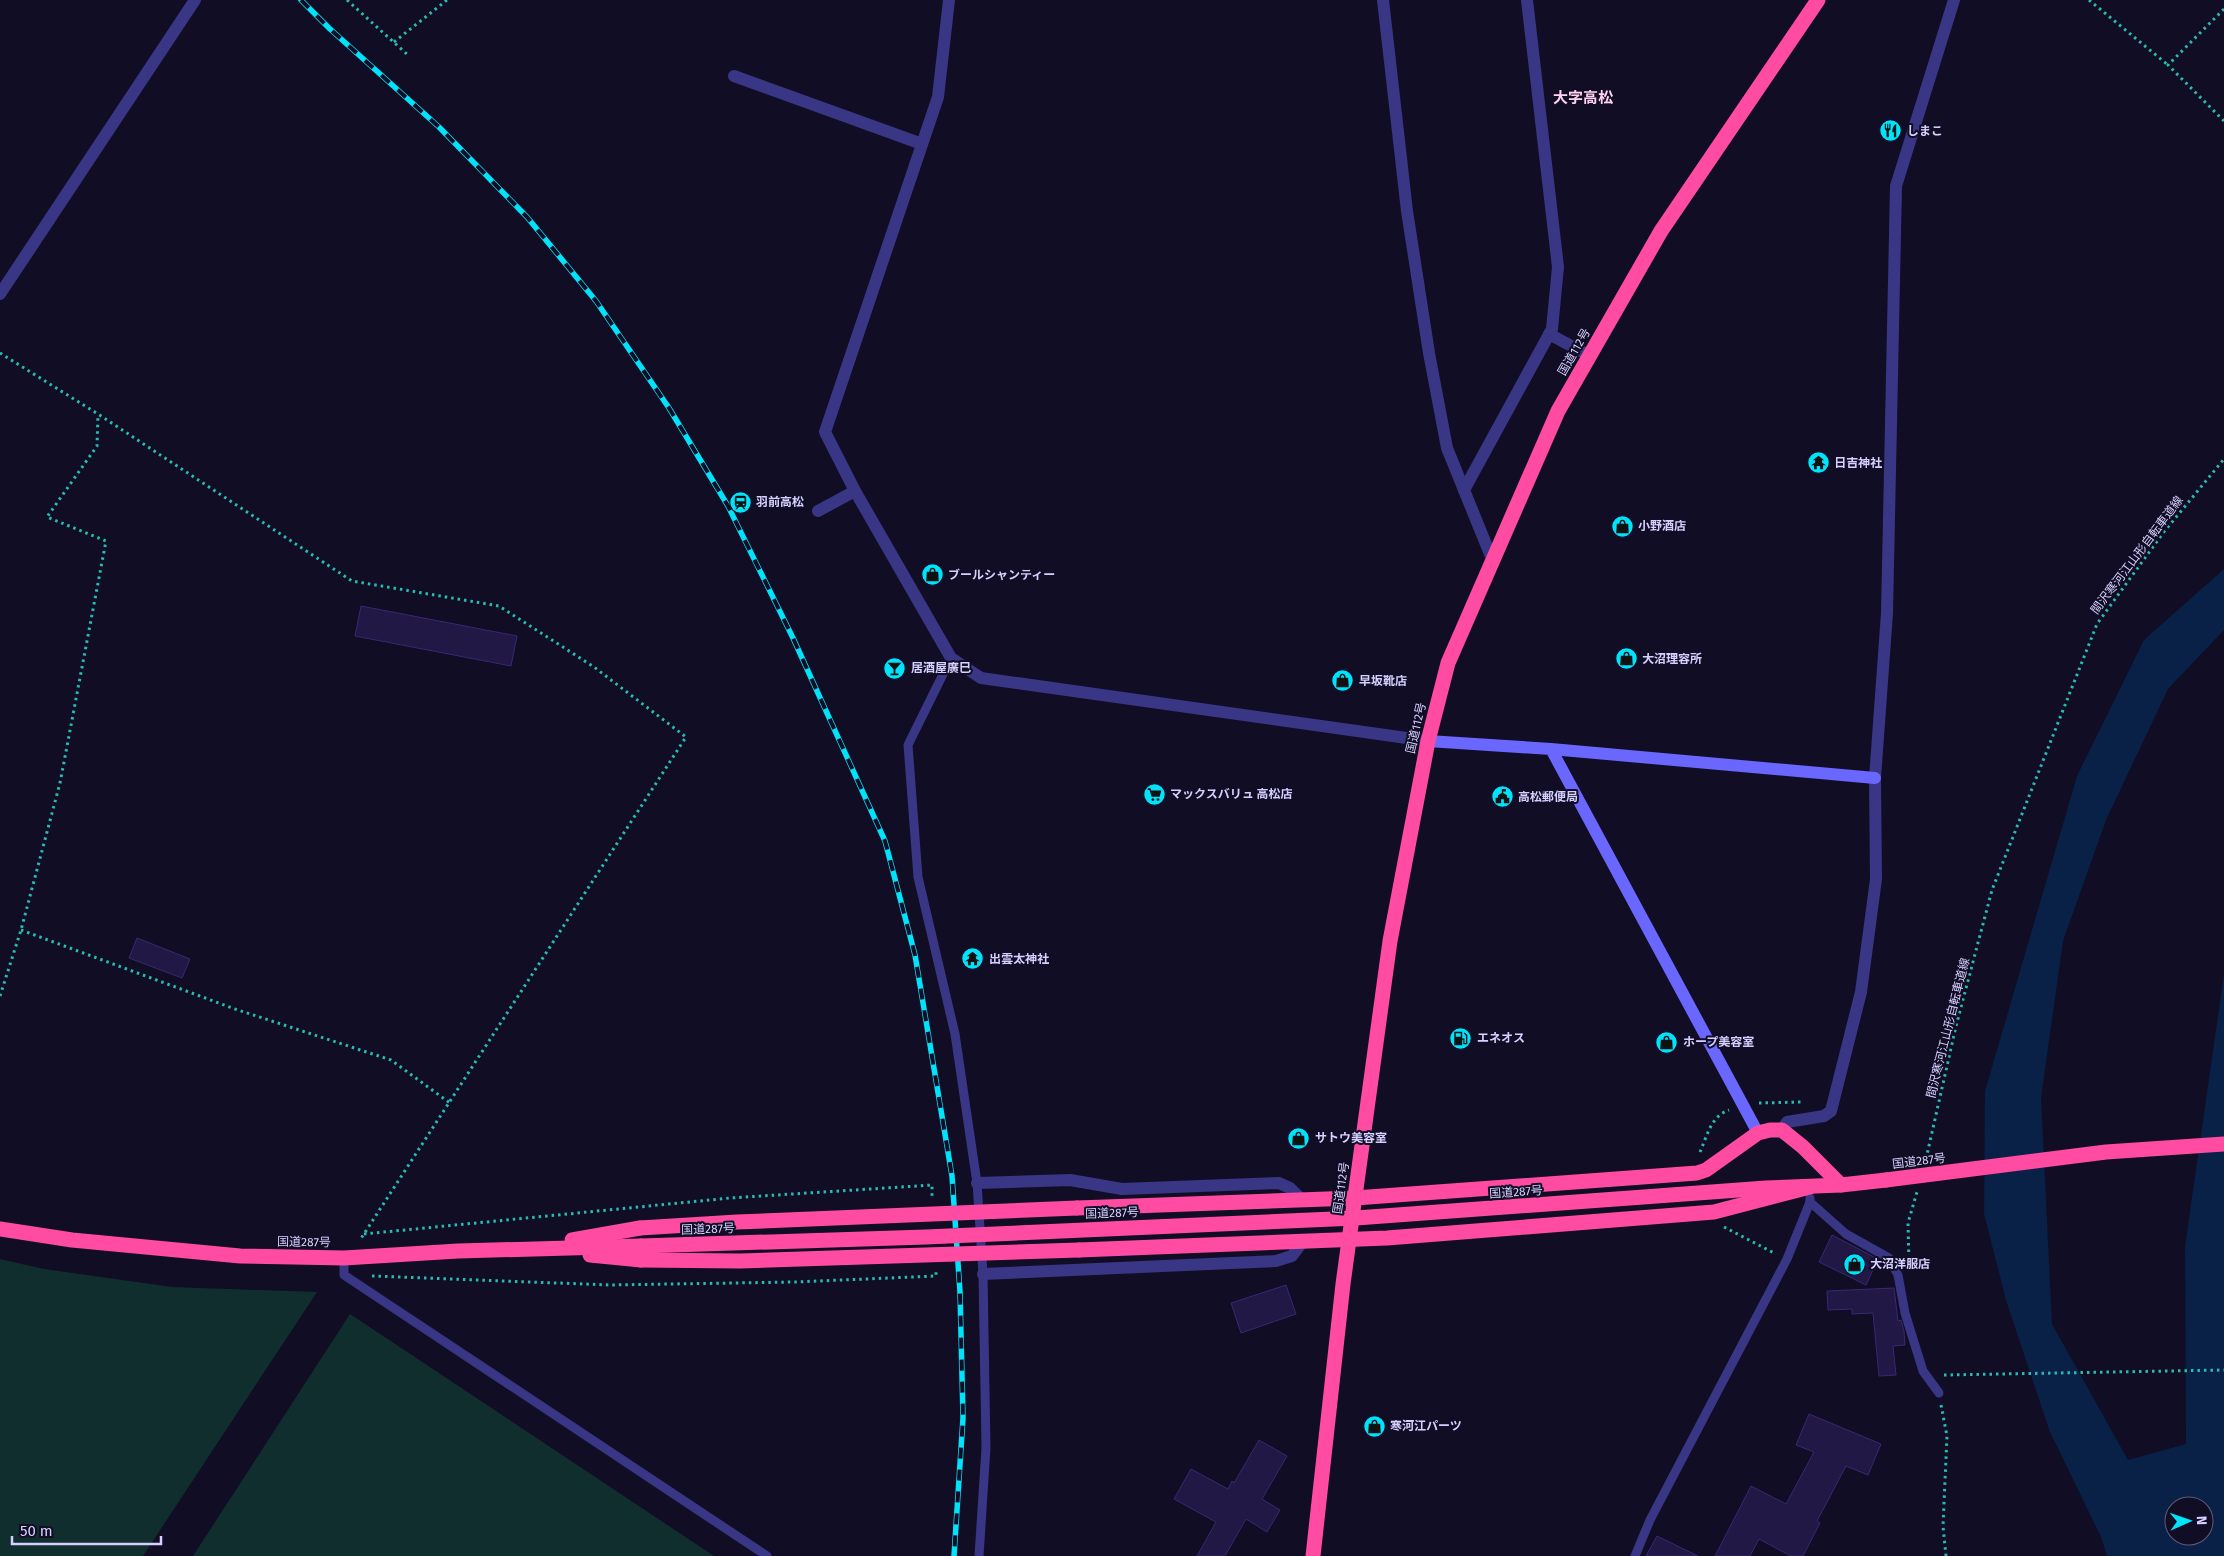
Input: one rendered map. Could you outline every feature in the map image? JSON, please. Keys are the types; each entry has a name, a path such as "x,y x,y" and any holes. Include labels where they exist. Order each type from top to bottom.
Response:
{"highway":[{"name":"国道112号","path":"1313,1556 1348,1240 1390,941 1428,741 1448,663 1558,411 1661,231 1818,0"},
{"path":"524,1249 640,1228 737,1222 1355,1198 1697,1173 1706,1170 1758,1133 1770,1130 1782,1130 1803,1147 1840,1185"},
{"name":"国道287号","path":"0,1228 72,1240 240,1256 344,1258 524,1249 641,1253 926,1237 1356,1218 1766,1188 1810,1195 1840,1185 2106,1152 2224,1144"},
{"path":"641,1253 740,1261 1348,1240 1714,1212 1810,1195"}],"street":[{"path":"0,294 195,0"},
{"path":"949,0 938,97 825,432 855,491 951,658 982,678 1428,741 1875,778"},
{"path":"1383,0 1408,211 1429,353 1447,448 1492,560"},
{"path":"1464,490 1552,329 1558,267 1527,0"},
{"path":"1782,1130 1788,1122 1824,1116 1831,1111 1861,992 1876,879 1875,778 1887,614 1896,186 1954,0"},
{"path":"734,76 922,144"},
{"path":"1549,334 1590,356"},
{"path":"818,511 855,491"},
{"path":"1551,750 1758,1133"},
{"path":"977,1183 1070,1180 1122,1189 1279,1183 1290,1188 1301,1199"},
{"path":"983,1274 1276,1261 1292,1256 1303,1241"}],"lane":[{"path":"951,658 908,745 918,877 955,1034 977,1183 983,1274 986,1448 979,1556"},
{"path":"1635,1556 1650,1520 1787,1259 1810,1195 1846,1234 1889,1258 1898,1275 1906,1313 1923,1370 1939,1393"},
{"path":"344,1258 344,1275 767,1556"}],"path":[{"path":"347,0 409,56"},
{"path":"394,42 447,0"},
{"path":"2089,0 2168,65 2224,121"},
{"path":"2168,65 2224,9"},
{"path":"0,353 98,414 352,581 499,606 594,667 686,737 450,1103 364,1234 344,1258"},
{"path":"0,996 22,930 60,783 106,541 47,517 97,446 98,414"},
{"name":"間沢寒河江山形自転車道線","path":"1924,1168 1956,1026 1992,890 2097,624 2163,533 2224,459"},
{"path":"22,930 235,1009 391,1060 450,1103"},
{"path":"1909,1270 1908,1223 1918,1186"},
{"path":"814,1193 819,1197"},
{"path":"1714,1212 1726,1230 1787,1259"},
{"path":"1942,1375 2224,1370"},
{"path":"1939,1393 1947,1436 1943,1526 1946,1556"}],"green space":[{"path":"0,1259 44,1269 172,1287 317,1292 143,1556 0,1556"},
{"path":"350,1314 714,1556 193,1556"}],"water":[{"path":"2224,569 2224,630 2168,689 2106,820 2063,941 2041,1098 2052,1324 2128,1460 2186,1444 2185,1246 2224,974 2224,1556 2107,1556 2101,1537 2050,1432 2006,1300 1984,1214 1985,1091 2077,776 2144,640"}],"building":[{"path":"361,606 517,636 511,666 355,636"},
{"path":"137,938 190,959 182,978 129,958"},
{"path":"1832,1235 1878,1259 1866,1285 1819,1262"},
{"path":"1286,1285 1296,1314 1241,1333 1231,1303"},
{"path":"1894,1288 1898,1321 1901,1320 1905,1345 1893,1346 1896,1375 1879,1376 1873,1313 1852,1314 1852,1309 1828,1310 1827,1291"},
{"path":"1809,1414 1881,1444 1868,1475 1846,1466 1817,1521 1820,1523 1803,1556 1791,1556 1759,1539 1750,1556 1715,1556 1751,1486 1786,1504 1814,1452 1796,1445"},
{"path":"1259,1440 1287,1456 1262,1499 1280,1510 1267,1532 1246,1519 1225,1556 1197,1556 1216,1522 1174,1499 1191,1469 1228,1489 1232,1481 1234,1483"},
{"path":"1657,1536 1698,1556 1646,1556"}],"railway":[{"path":"301,0 330,29 439,127 527,217 596,301 669,408 728,506 793,638 885,841 915,955 952,1176 960,1292 963,1418 954,1556"}],"place":[{"name":"しまこ","path":"1891,131"},
{"name":"日吉神社","path":"1818,463"},
{"name":"羽前高松","path":"740,502"},
{"name":"小野酒店","path":"1622,526"},
{"name":"ブールシャンティー","path":"932,575"},
{"name":"大沼理容所","path":"1626,659"},
{"name":"居酒屋廣巳","path":"895,668"},
{"name":"早坂靴店","path":"1343,681"},
{"name":"マックスバリュ 高松店","path":"1154,794"},
{"name":"高松郵便局","path":"1502,797"},
{"name":"出雲太神社","path":"973,959"},
{"name":"エネオス","path":"1461,1038"},
{"name":"ホープ美容室","path":"1667,1042"},
{"name":"サトウ美容室","path":"1299,1138"},
{"name":"大沼洋服店","path":"1854,1264"},
{"name":"寒河江パーツ","path":"1374,1426"}],"district":[{"name":"大字高松","path":"1583,98"}]}
